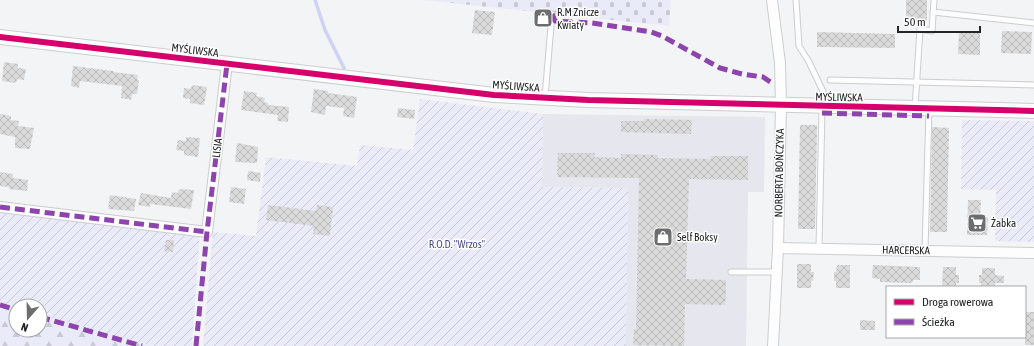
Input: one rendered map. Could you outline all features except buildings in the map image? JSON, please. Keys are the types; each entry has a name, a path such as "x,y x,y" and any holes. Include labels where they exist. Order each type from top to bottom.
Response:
{"street":[{"name":"NORBERTA BOŃCZYKA","path":"772,0 779,55 781,105 778,248 773,346"},
{"name":"MYŚLIWSKA","path":"0,37 465,92 545,98 1034,111"},
{"name":"LISIA","path":"0,207 207,232 227,64"},
{"name":"HARCERSKA","path":"778,248 1034,252"}],"lane":[{"path":"796,0 799,46 809,62 826,106 819,248"},
{"path":"915,109 920,30 932,31 934,0"},
{"path":"933,12 1034,23"},
{"path":"545,98 552,14"},
{"path":"830,80 1034,85"},
{"path":"925,250 929,109"},
{"path":"731,272 777,272"}],"shaded area":[{"path":"543,114 765,117 764,192 748,192 746,346 626,346 628,188 542,187"}],"green space":[{"path":"423,0 671,0 669,26"},
{"name":"R.O.D. \"Wrzos\"","path":"420,99 543,114 542,187 628,188 626,346 203,346 213,232 256,236 266,157 357,166 360,145 413,150"},
{"path":"962,120 1034,121 1034,242 995,241 996,190 961,189"},
{"path":"0,205 200,230 192,346 153,346 48,317 48,298 8,298 8,306 0,303"},
{"path":"0,303 8,306 8,338 48,338 48,317 153,346 0,346"}],"waterway":[{"path":"315,0 325,30 344,68"}],"marked path":[{"path":"552,14 555,21 592,23 651,32 662,36 720,68 742,74 763,77 772,83"},
{"path":"196,346 207,232 227,64"},
{"path":"822,113 929,116"},
{"path":"0,207 207,232"},
{"path":"0,305 8,308"},
{"path":"48,319 142,346"}],"cycle path":[{"path":"0,37 494,95 588,100 1034,111"}],"place":[{"name":"R.M Znicze Kwiaty","path":"543,18"},
{"name":"Żabka","path":"977,223"},
{"name":"Self Boksy","path":"663,237"}]}
